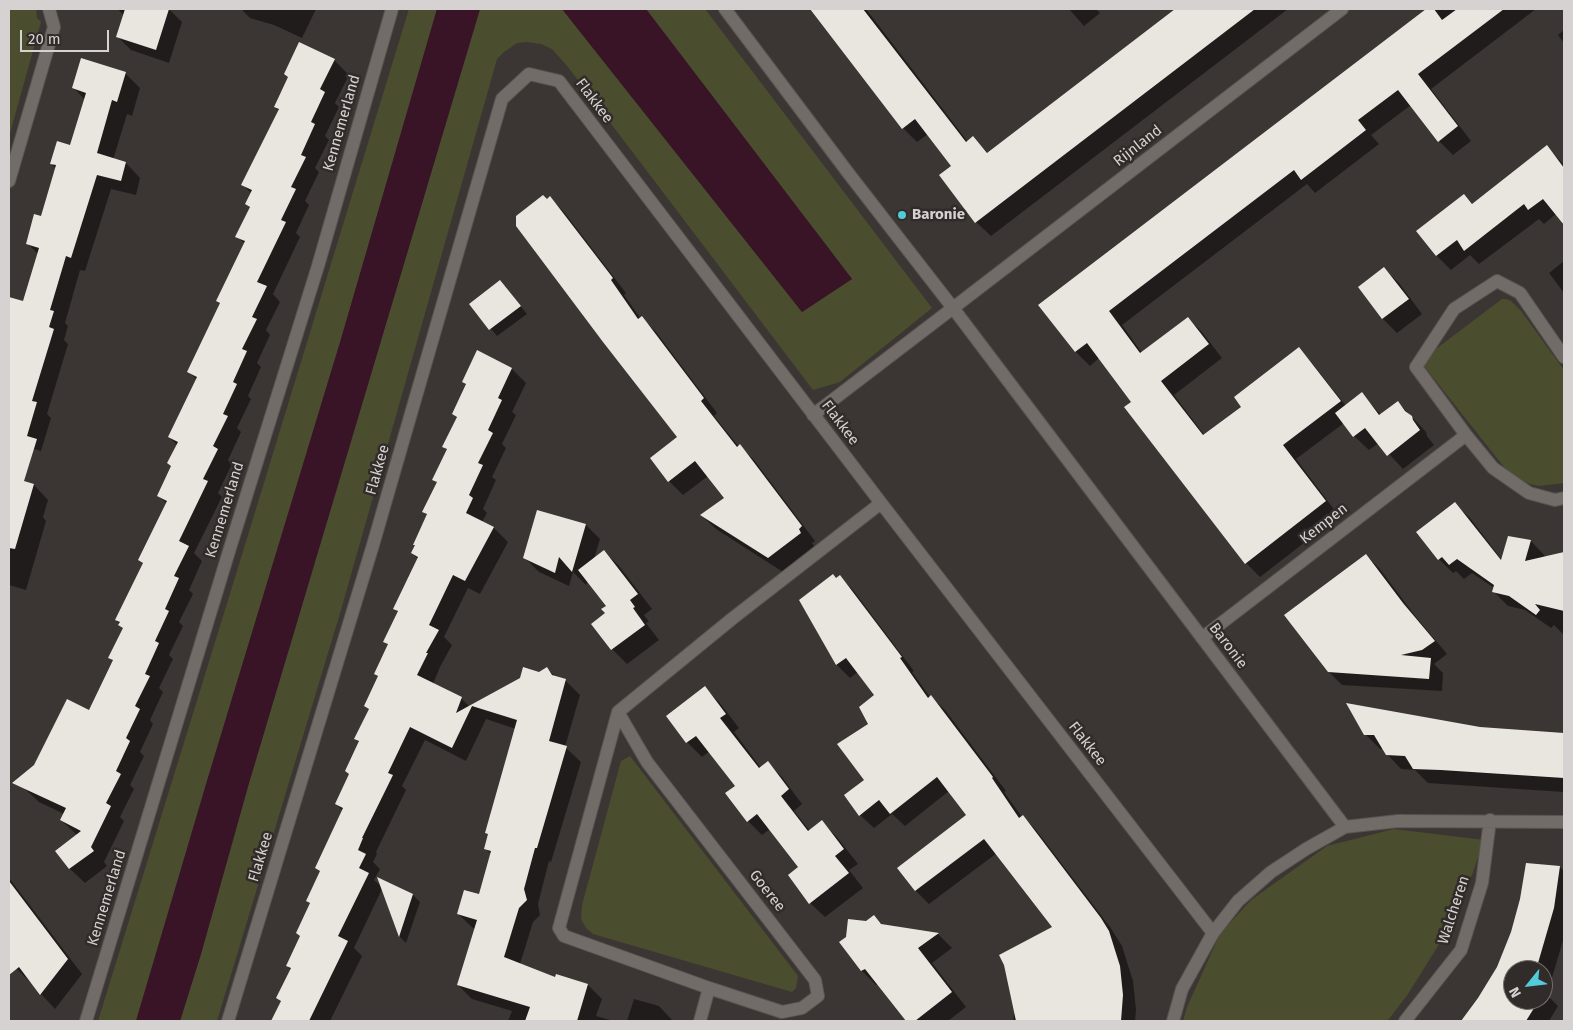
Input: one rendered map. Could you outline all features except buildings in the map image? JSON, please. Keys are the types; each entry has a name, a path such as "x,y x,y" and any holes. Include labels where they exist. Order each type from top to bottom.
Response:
{"street":[{"path":"9,181 54,28 49,9"},
{"name":"Kennemerland","path":"86,1021 318,266 392,9"},
{"path":"725,9 953,308"},
{"name":"Rijnland","path":"813,415 1342,9"},
{"name":"Flakkee","path":"228,1021 373,545 502,99 529,74 559,81 813,415 1213,933"},
{"path":"1564,357 1520,293 1497,282 1454,310 1416,367 1493,468 1529,493 1555,500 1564,498"},
{"name":"Baronie","path":"953,308 1346,827"},
{"name":"Kempen","path":"1202,638 1466,435"},
{"path":"618,712 733,618 881,503"},
{"name":"Goeree","path":"618,712 648,762 815,980 818,996 802,1008 782,1012 708,988 564,936 559,928 618,712"},
{"path":"1173,1021 1182,989 1213,933 1238,901 1271,872 1306,848 1346,827 1398,821 1490,820 1564,822"},
{"name":"Walcheren","path":"1405,1021 1461,950 1482,883 1490,820"},
{"path":"700,1021 708,988"}],"green space":[{"path":"9,9 36,9 37,18 41,22 9,137"},
{"path":"409,9 437,9 341,339 136,1021 98,1021 237,571"},
{"path":"480,9 562,9 802,312 852,279 646,9 705,9 932,308 840,382 813,390 568,67 552,49 541,44 527,42 517,43 504,52 497,59 341,610 217,1021 180,1021 201,954 249,783"},
{"path":"1502,299 1511,301 1521,311 1564,370 1564,483 1539,486 1514,476 1504,467 1420,361"},
{"path":"630,756 798,976 796,988 792,992 593,934 586,928 581,919 582,905 621,761"},
{"path":"1394,829 1484,840 1472,875 1446,933 1408,994 1389,1019 1386,1021 1183,1021 1187,1007 1220,934 1251,900 1327,846"}],"shaded area":[{"path":"437,9 480,9 249,783 201,954 180,1021 136,1021 341,339"},
{"path":"562,9 646,9 852,279 802,312"}],"place":[{"name":"Baronie","path":"902,215"}]}
